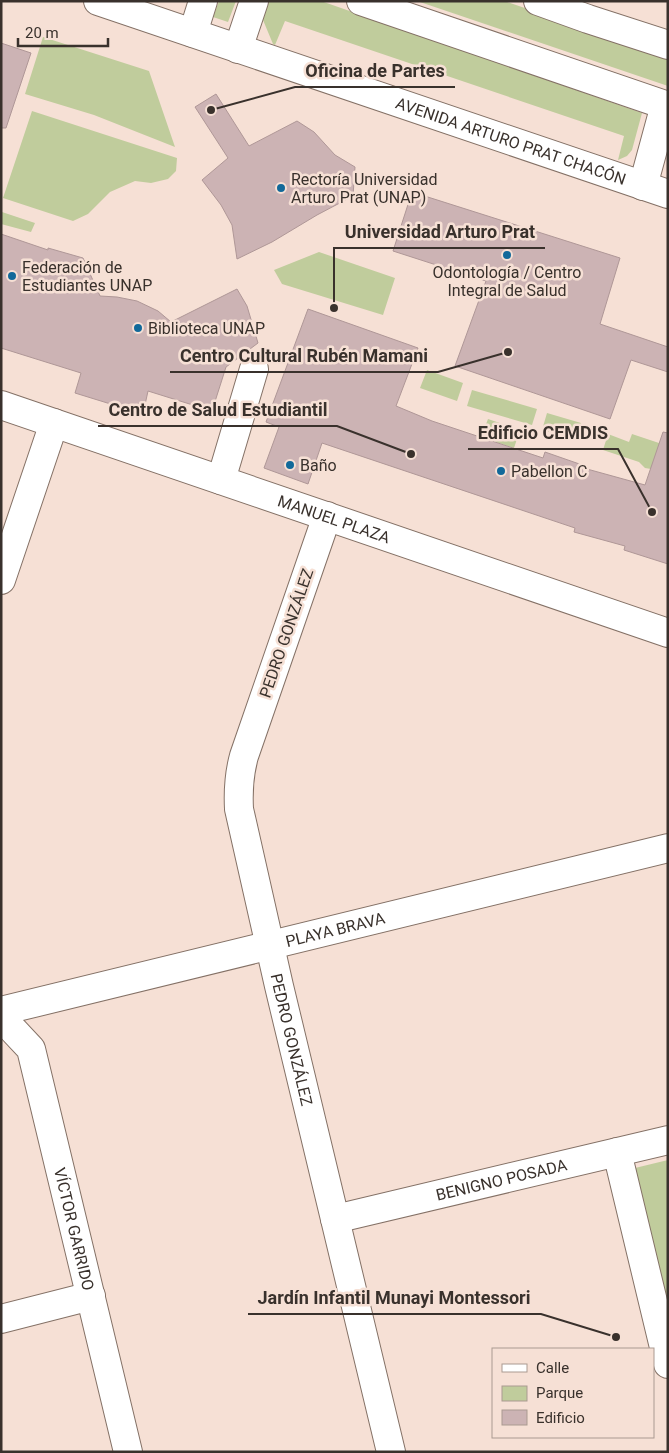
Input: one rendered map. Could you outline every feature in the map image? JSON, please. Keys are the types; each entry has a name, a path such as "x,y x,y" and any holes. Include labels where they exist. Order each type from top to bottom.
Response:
{"street":[{"name":"AVENIDA ARTURO PRAT CHACÓN","path":"98,1 668,194"},
{"path":"193,33 203,1"},
{"path":"238,48 254,1"},
{"path":"361,1 666,106 642,186"},
{"path":"538,1 668,45"},
{"path":"227,461 254,369"},
{"name":"MANUEL PLAZA","path":"1,405 54,423 227,461 327,516 668,633"},
{"path":"1,580 54,423"},
{"name":"PEDRO GONZÁLEZ","path":"327,516 244,756 238,789 239,809 391,1452"},
{"name":"PLAYA BRAVA","path":"1,1011 668,848"},
{"name":"VÍCTOR GARRIDO","path":"1,1016 31,1049 128,1452"},
{"name":"BENIGNO POSADA","path":"335,1219 668,1140"},
{"path":"617,1152 668,1364"},
{"path":"1,1319 90,1296"}],"green space":[{"path":"219,1 236,1 228,22 213,17"},
{"path":"269,1 321,1 642,113 632,150 627,156 618,160 624,136 285,21 275,45 263,20"},
{"path":"417,1 504,1 668,57 668,86"},
{"path":"43,37 149,71 175,147 94,115 25,94"},
{"path":"32,111 177,158 176,171 168,179 151,183 135,181 110,192 88,214 73,221 3,198"},
{"path":"2,212 35,223 31,232 1,224"},
{"path":"319,252 395,278 383,315 282,284 274,270"},
{"path":"427,370 463,383 457,401 420,388"},
{"path":"472,390 537,409 532,425 467,406"},
{"path":"547,413 581,423 575,440 542,430"},
{"path":"488,419 520,430 514,448 481,437"},
{"path":"608,434 629,442 632,434 668,446 651,469 645,468 639,462 603,450"},
{"path":"668,1160 668,1303 635,1168"}],"building":[{"path":"1,43 31,53 6,128 1,128"},
{"name":"Rectoría Universidad Arturo Prat (UNAP)","path":"216,94 249,146 297,121 314,132 335,155 355,167 353,196 272,242 237,259 232,225 221,205 202,180 228,158 195,107"},
{"path":"412,192 620,258 600,324 668,347 668,372 631,360 610,419 455,366 486,281 393,251"},
{"name":"Biblioteca UNAP","path":"1,234 48,250 48,248 83,258 100,296 137,301 158,311 171,322 237,289 247,306 258,343 226,367 212,411 148,391 143,414 75,393 81,373 1,348"},
{"path":"308,309 418,348 396,406 432,421 543,458 545,452 588,467 587,469 645,485 663,432 668,433 668,564 624,550 625,546 574,532 575,528 322,443 308,484 264,468 279,427 266,422"}],"place":[{"name":"Oficina de Partes","path":"211,110"},
{"name":"Rectoría Universidad Arturo Prat (UNAP)","path":"281,188"},
{"name":"Odontología / Centro Integral de Salud","path":"507,255"},
{"name":"Federación de Estudiantes UNAP","path":"12,276"},
{"name":"Universidad Arturo Prat","path":"334,308"},
{"name":"Biblioteca UNAP","path":"138,328"},
{"name":"Centro Cultural Rubén Mamani","path":"508,352"},
{"name":"Centro de Salud Estudiantil","path":"411,454"},
{"name":"Baño","path":"290,465"},
{"name":"Pabellon C","path":"501,471"},
{"name":"Edificio CEMDIS","path":"652,512"},
{"name":"Jardín Infantil Munayi Montessori","path":"616,1337"}]}
